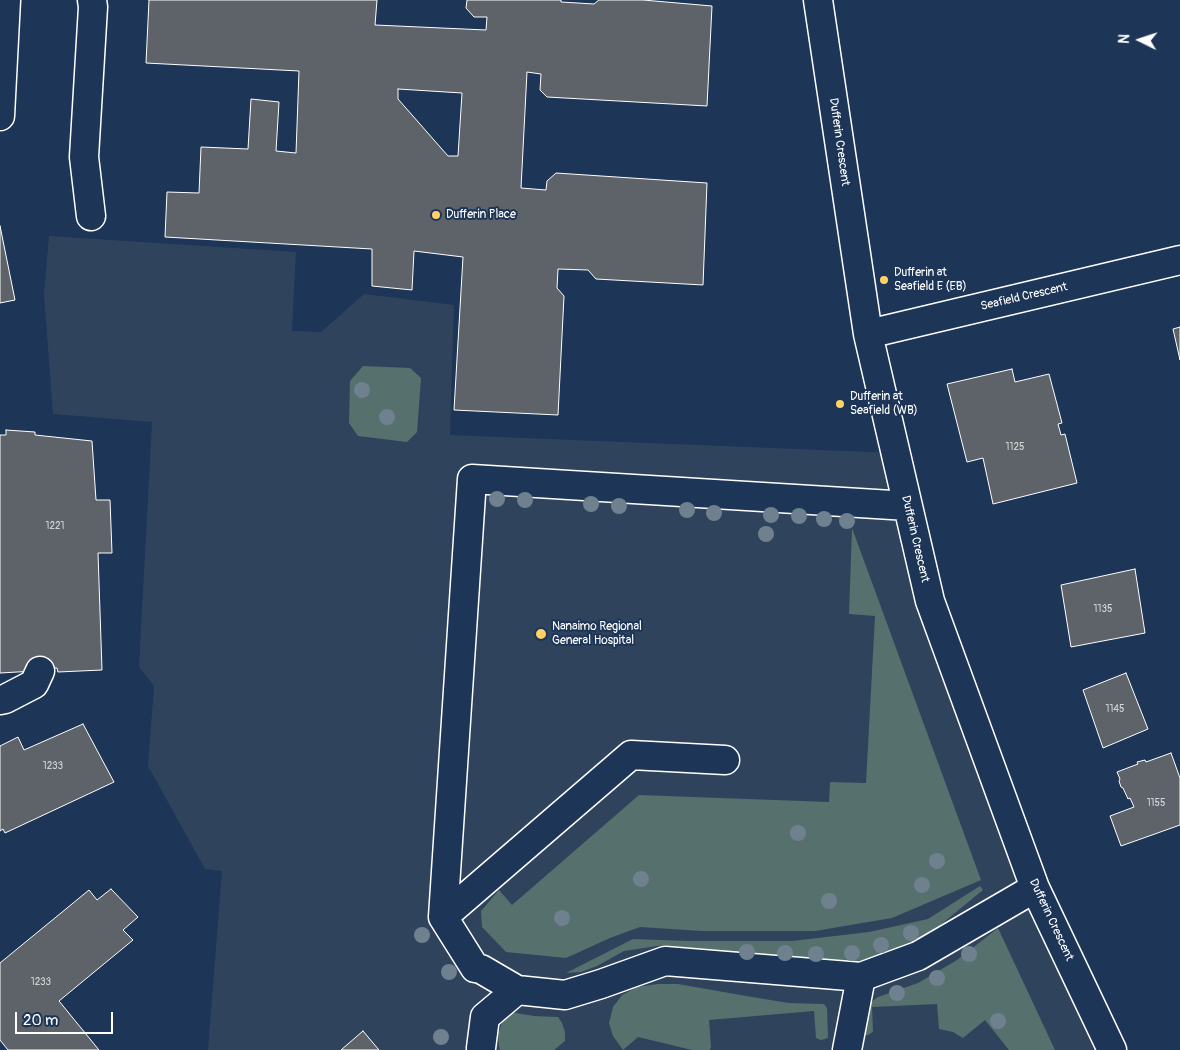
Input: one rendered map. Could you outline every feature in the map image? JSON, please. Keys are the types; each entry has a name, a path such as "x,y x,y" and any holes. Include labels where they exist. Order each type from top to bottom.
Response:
{"street":[{"path":"0,116 6,0"},
{"path":"90,216 84,157 92,0"},
{"name":"Dufferin Crescent","path":"818,0 868,334 930,601 1035,888 1112,1050"},
{"name":"Seafield Crescent","path":"868,334 1180,260"},
{"path":"908,506 472,479 443,917 475,968 517,990 565,994 601,984 665,961 861,977 918,956 1035,888"},
{"path":"0,700 34,684 40,671"},
{"path":"443,917 631,755 725,760"},
{"path":"847,1050 861,977"},
{"path":"481,1048 485,1017 517,990"}],"shaded area":[{"name":"Nanaimo Regional General Hospital","path":"49,236 296,252 292,331 321,332 364,294 454,305 450,435 895,453 930,601 1112,1050 208,1050 222,871 205,869 148,766 154,686 139,667 152,422 53,414 44,294"}],"green space":[{"path":"363,366 410,368 421,378 417,432 407,442 358,436 349,423 350,381"},
{"path":"852,528 981,880 892,918 815,931 702,931 640,927 566,958 506,952 482,927 481,911 499,890 512,905 639,795 829,802 830,782 866,783 875,616 849,614"},
{"path":"980,886 983,890 933,931 908,947 873,958 838,965 768,961 708,950 664,945 624,951 597,966 581,972 566,973 633,939 792,941 869,932 928,919"},
{"path":"998,928 1055,1050 1009,1050 985,1020 963,1038 953,1032 939,1029 937,1004 872,1007 873,1032 863,1035 866,1006 878,997 918,983 957,960"},
{"path":"678,984 789,1003 824,1004 827,1008 828,1038 821,1040 816,1038 814,1011 709,1020 710,1050 692,1050 638,1037 623,1050 613,1036 609,1023 613,1007 622,995 637,987"},
{"path":"510,1012 558,1017 565,1032 565,1041 554,1050 500,1050 498,1034 502,1023"}],"building":[{"name":"Dufferin Place","path":"149,0 377,0 375,25 486,30 487,17 474,17 466,8 467,0 561,0 561,2 594,4 599,0 643,0 712,6 707,106 547,97 540,90 541,74 527,72 521,188 546,190 547,181 556,173 707,183 703,285 596,279 588,270 558,269 557,288 564,296 558,415 454,410 463,257 414,251 412,290 372,286 372,249 165,237 167,192 199,193 201,147 248,149 251,99 279,102 276,151 296,153 299,71 146,63","holes":["398,89 462,93 458,156 448,156 398,99"]},
{"path":"0,226 15,300 0,303"},
{"path":"1180,327 1180,360 1173,329"},
{"path":"1012,369 1015,382 1049,374 1062,423 1058,424 1061,435 1065,434 1077,483 993,504 983,458 967,462 947,384"},
{"path":"6,430 35,432 35,435 92,441 96,500 110,500 112,553 98,553 102,670 58,672 57,668 52,668 52,670 0,673 0,435 6,435"},
{"path":"1135,569 1145,633 1071,647 1061,585"},
{"path":"1126,673 1148,729 1103,748 1083,690"},
{"path":"83,724 114,782 5,833 3,829 0,831 0,746 18,737 24,750"},
{"path":"1171,753 1180,778 1180,825 1121,846 1110,816 1134,807 1130,798 1128,799 1121,787 1117,772 1138,764 1137,762 1145,760 1146,762"},
{"path":"111,889 138,917 123,930 133,940 59,1001 99,1050 8,1050 0,1040 0,963 89,890 97,900"},
{"path":"363,1031 379,1050 341,1050"}],"place":[{"name":"Dufferin Place","path":"436,215"},
{"name":"Dufferin at Seafield E (EB)","path":"884,280"},
{"name":"Dufferin at Seafield (WB)","path":"840,404"},
{"name":"Nanaimo Regional General Hospital","path":"541,634"}]}
